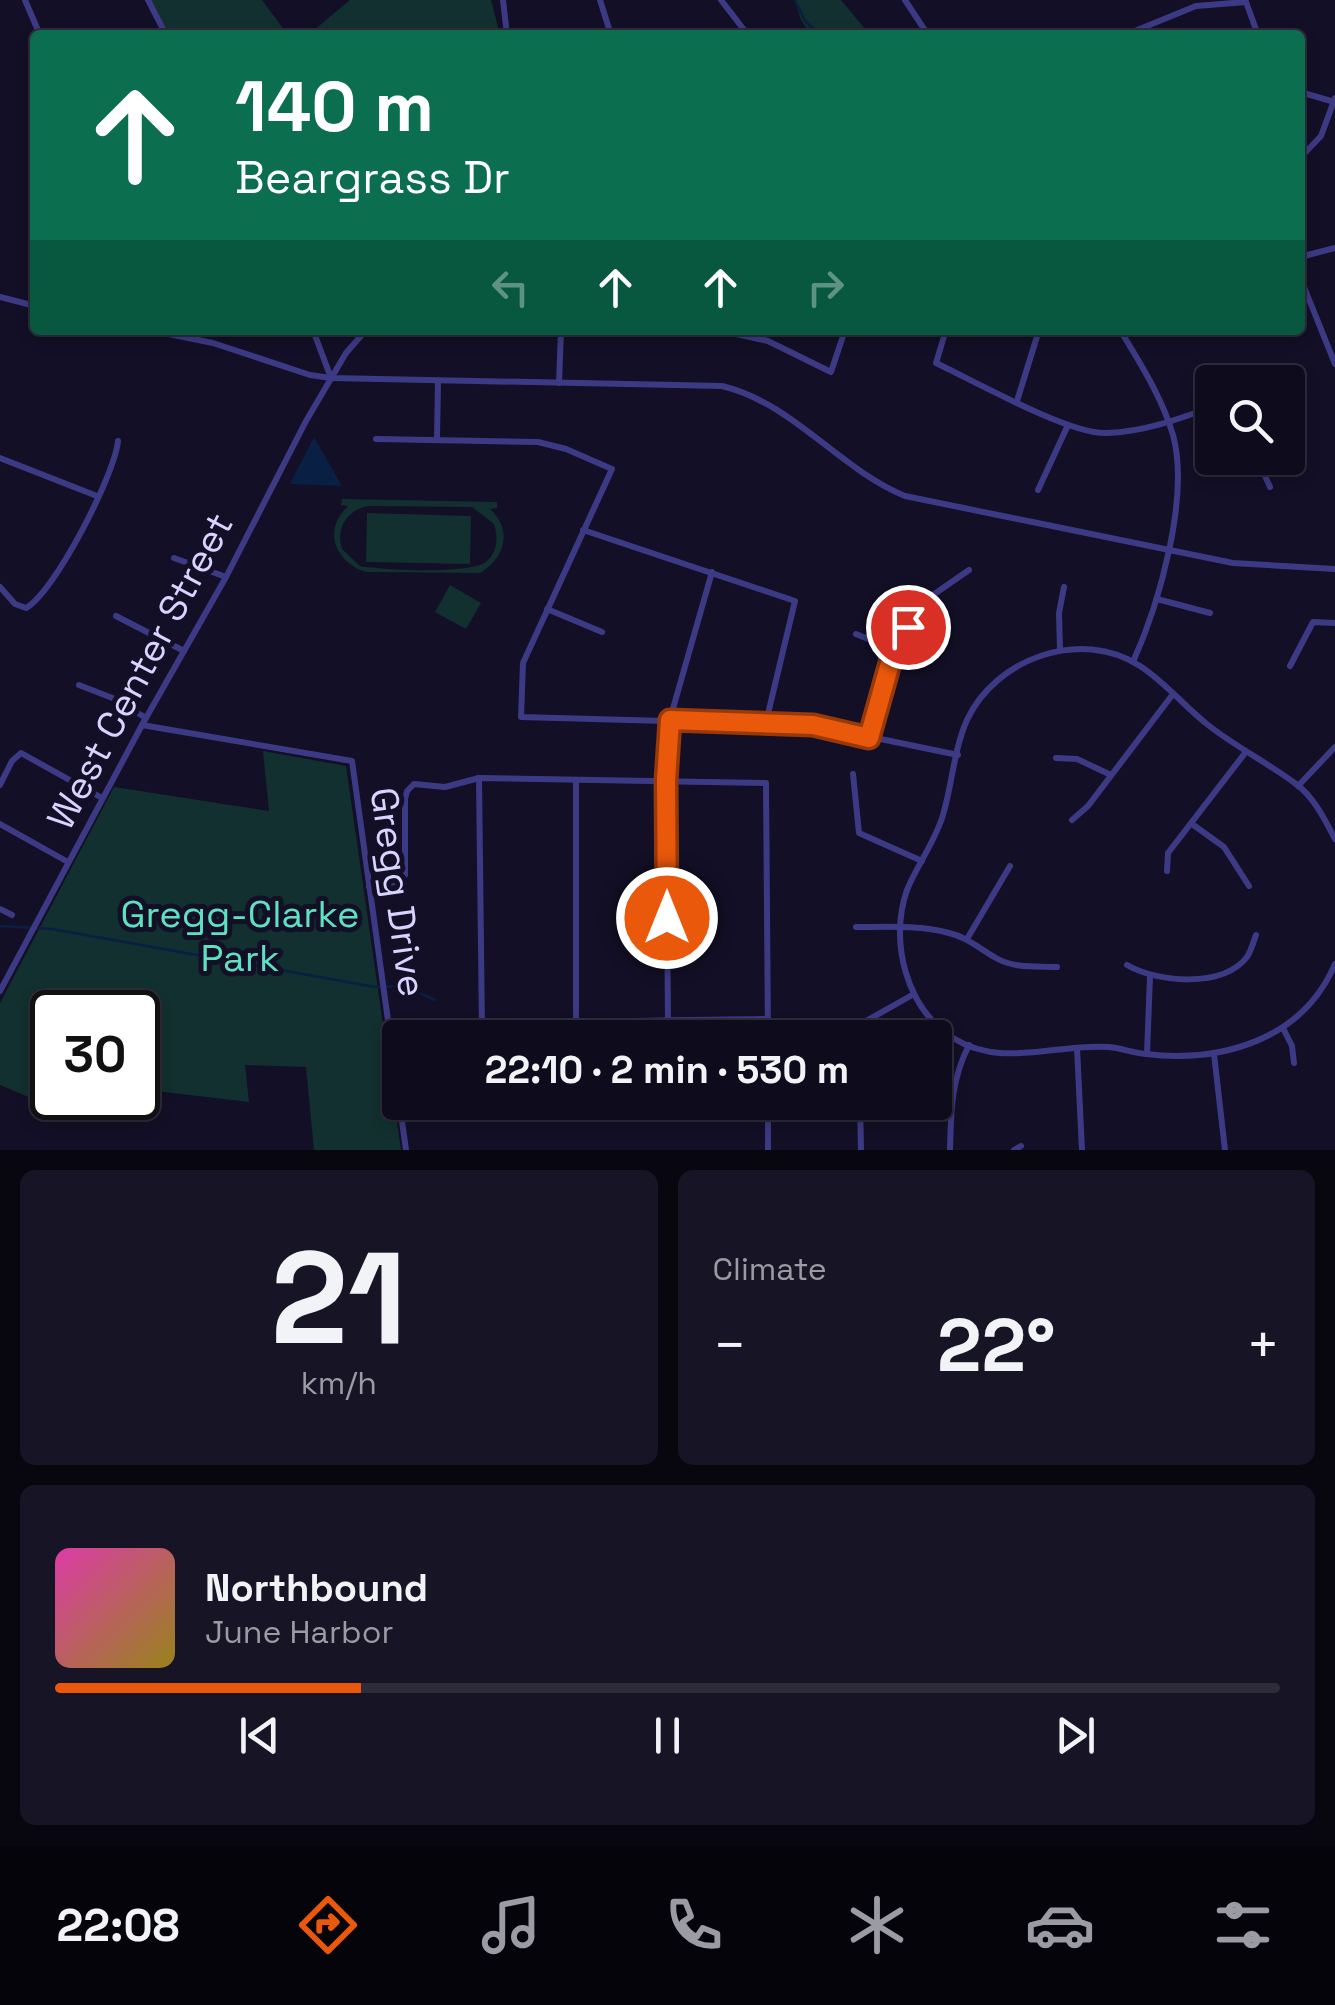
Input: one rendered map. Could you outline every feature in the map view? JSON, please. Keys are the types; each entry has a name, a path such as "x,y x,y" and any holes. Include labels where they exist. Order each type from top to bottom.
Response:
{"street":[{"path":"25,0 38,30"},
{"path":"503,0 506,30"},
{"path":"600,0 609,30"},
{"path":"720,0 744,30"},
{"path":"905,0 925,30"},
{"path":"149,1 164,30"},
{"path":"1136,30 1194,3 1246,2 1256,30"},
{"path":"1305,93 1335,100 1321,136 1305,153"},
{"path":"1305,256 1335,248"},
{"path":"1305,289 1335,364"},
{"path":"0,297 30,305"},
{"path":"175,335 212,342 330,378 712,385 737,390 764,402 862,474 905,496 1233,563 1335,568"},
{"path":"315,335 330,378"},
{"name":"West Center Street","path":"0,990 330,378 362,335"},
{"path":"559,383 562,335"},
{"path":"741,335 768,341 831,372 843,335"},
{"path":"945,335 936,364 1068,425 1105,434 1195,414"},
{"path":"1017,401 1037,335"},
{"path":"1123,335 1169,422 1178,462 1178,490 1157,599 1133,662"},
{"path":"437,438 438,381"},
{"path":"1038,490 1068,425"},
{"path":"376,439 538,442 566,449 612,469 523,663 522,716 813,725 958,755"},
{"path":"0,587 15,604 26,608 55,580 116,457 118,441"},
{"path":"0,458 98,496"},
{"path":"1265,475 1270,487"},
{"path":"583,530 795,601 766,722"},
{"path":"174,558 226,577"},
{"path":"869,738 879,693 895,650 920,604 970,570"},
{"path":"668,1020 666,781 670,720 712,572"},
{"path":"1060,650 1058,612 1064,587"},
{"path":"1157,599 1210,613"},
{"path":"547,610 602,632"},
{"path":"116,616 184,651"},
{"path":"1290,666 1313,622 1335,623"},
{"path":"856,634 895,650"},
{"path":"1335,839 1321,813 1298,786 1244,753 1133,662 1090,651 1060,650 1032,658 982,694 966,722 942,819 907,892 899,926 902,958 914,994 927,1012 952,1038 1010,1055 1109,1047 1147,1054 1214,1054 1236,1049 1283,1028 1314,998 1335,964"},
{"path":"79,685 115,699 144,721"},
{"path":"1072,820 1088,806 1172,694"},
{"name":"Gregg Drive","path":"144,721 352,761 390,1020"},
{"path":"1298,786 1335,747"},
{"path":"0,786 21,753 102,798"},
{"path":"1167,871 1168,853 1244,753"},
{"path":"1056,758 1076,759 1111,775"},
{"path":"853,774 859,833 922,861"},
{"path":"479,778 482,1020"},
{"path":"369,887 405,876 405,800 412,785 445,787 479,778 766,783 768,1018 701,1020"},
{"path":"576,780 576,1020"},
{"path":"0,824 68,862"},
{"path":"1192,824 1224,847 1250,886"},
{"path":"968,939 1010,866"},
{"path":"0,909 12,915"},
{"path":"856,927 899,926 946,932 968,939 1014,966 1057,966"},
{"path":"1127,965 1150,976 1201,978 1222,973 1249,955 1256,935"},
{"path":"1147,1054 1150,976"},
{"path":"866,1020 914,994"},
{"path":"1283,1028 1292,1046 1294,1063"},
{"path":"950,1150 952,1088 969,1045"},
{"path":"1077,1048 1082,1150"},
{"path":"1214,1054 1225,1150"},
{"name":"Gregg Drive","path":"403,1120 406,1150"},
{"path":"768,1120 768,1150"},
{"path":"860,1120 860,1150"}],"green space":[{"path":"146,0 262,0 284,30 163,30"},
{"path":"350,0 491,0 499,30 314,30"},
{"path":"795,0 841,0 866,30 808,30"},
{"path":"342,499 497,502 497,508 490,509 502,526 503,543 495,560 480,573 366,572 346,561 336,544 335,525 348,506 341,505","holes":["472,507 494,524 496,534 493,553 478,565 426,570 371,568 360,566 342,549 342,527 349,515 362,508"]},
{"path":"367,513 471,516 470,564 366,562"},
{"path":"450,585 481,603 466,629 435,612"},
{"name":"Gregg-Clarke Park","path":"263,751 346,766 382,1020 382,1120 397,1120 401,1150 314,1150 306,1067 245,1065 249,1102 160,1091 160,990 30,990 30,1098 0,1085 0,1003 114,787 269,811"}],"water":[{"path":"314,437 342,486 290,484"}],"waterway":[{"path":"795,0 805,21 815,30"},
{"path":"0,926 52,929 375,987 404,986 435,1000"}],"route":[{"path":"667,918 666,781 670,720 813,725 869,738 879,693 908,627"}]}
